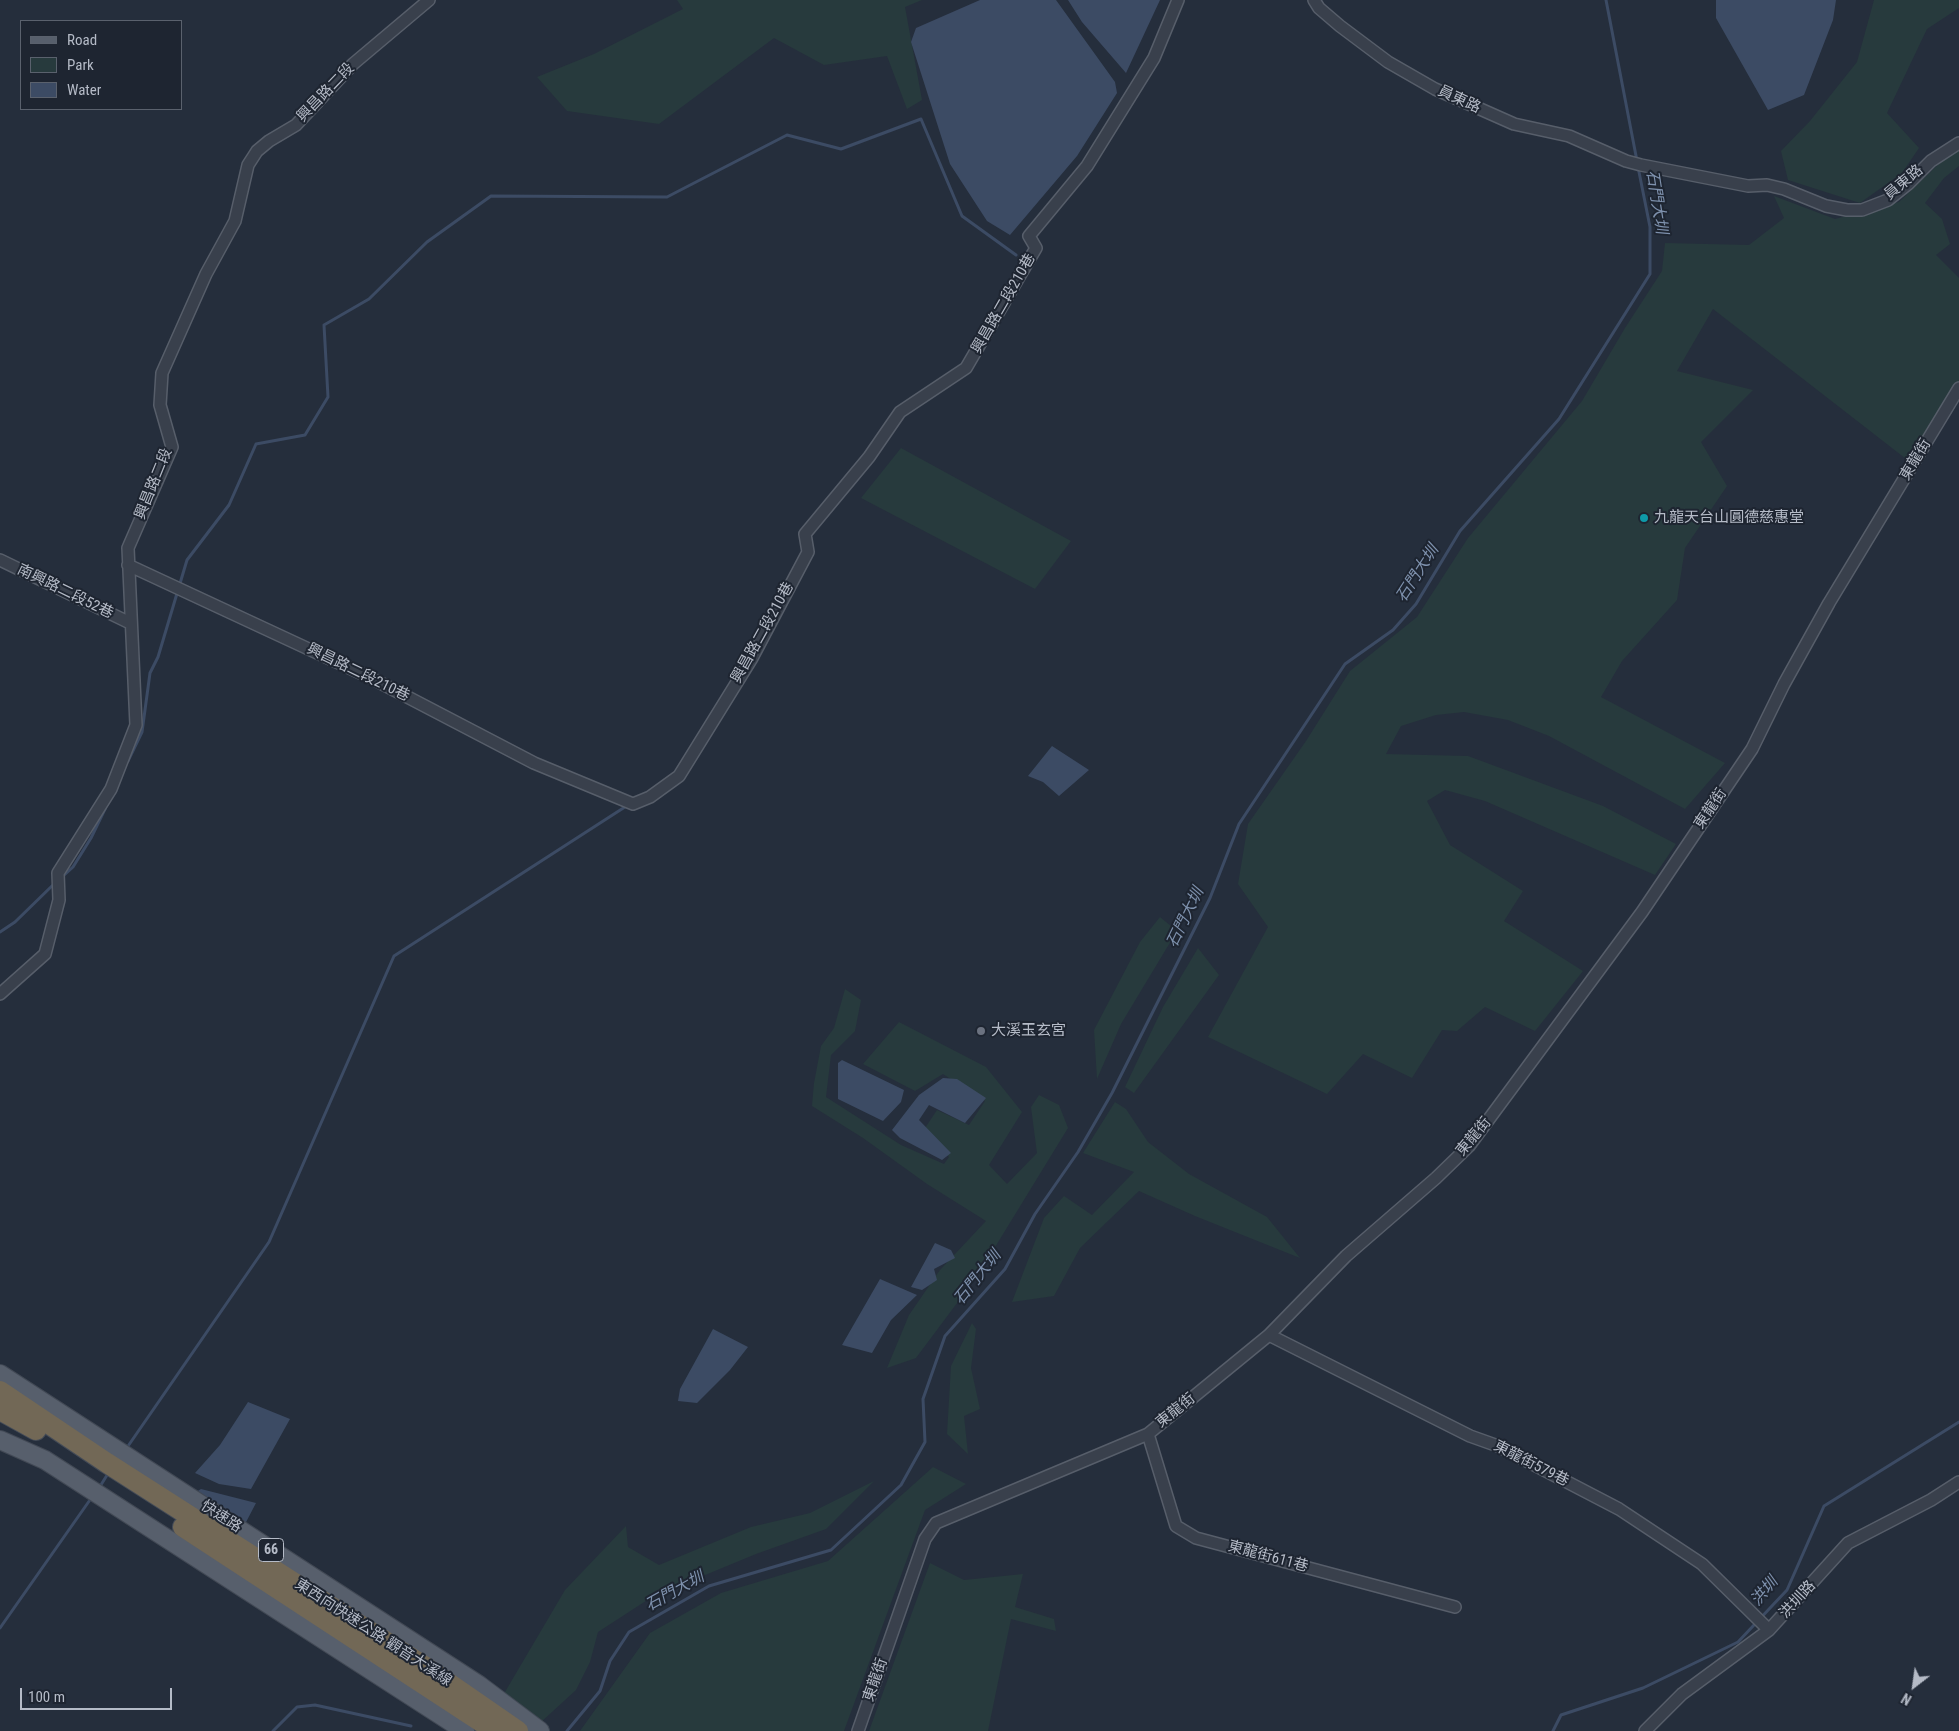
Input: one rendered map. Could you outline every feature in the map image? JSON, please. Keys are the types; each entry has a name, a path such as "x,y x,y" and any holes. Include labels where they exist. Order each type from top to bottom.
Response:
{"highway":[{"name":"66","path":"0,1385 42,1427"},
{"path":"0,1391 42,1427"},
{"path":"0,1402 42,1427"},
{"name":"66","path":"0,1410 42,1427"},
{"name":"東西向快速公路 觀音大溪線","path":"42,1427 98,1473 495,1731"},
{"name":"東西向快速公路 觀音大溪線","path":"42,1427 424,1666 518,1731"}],"main road":[{"name":"快速路","path":"0,1374 479,1685 540,1731"},
{"path":"0,1440 45,1460 465,1731"}],"street":[{"name":"興昌路二段","path":"0,994 46,954 59,900 58,881 111,789 136,726 128,548 172,447 160,406 162,373 206,274 235,221 248,165 257,151 269,141 296,125 352,64 429,0"},
{"name":"興昌路二段210巷","path":"128,565 373,679 534,763 630,802 650,797 679,776 752,658 808,552 805,534 870,457 900,412 966,368 1036,248 1029,236 1087,166 1154,58 1178,0"},
{"name":"員東路","path":"1314,0 1319,8 1340,26 1388,62 1435,89 1514,124 1568,136 1626,161 1641,165 1748,186 1767,185 1799,194 1826,206 1847,210 1862,210 1888,200 1931,161 1959,143"},
{"name":"東龍街","path":"858,1731 925,1539 936,1523 1148,1434 1269,1335 1346,1256 1436,1178 1469,1146 1636,920 1752,749 1784,684 1829,603 1959,388"},
{"name":"南興路二段52巷","path":"0,560 130,623"},
{"name":"東龍街579巷","path":"1269,1335 1470,1436 1498,1446 1619,1509 1702,1564 1769,1630"},
{"name":"東龍街611巷","path":"1148,1434 1176,1526 1196,1538 1455,1607"},
{"name":"洪圳路","path":"1645,1731 1682,1694 1769,1630 1848,1543 1931,1500 1959,1482"}],"green space":[{"path":"677,0 922,0 905,7 922,100 907,109 887,56 824,65 774,38 659,124 567,111 537,77 594,54 683,9"},
{"path":"1874,0 1959,0 1959,8 1927,29 1887,113 1919,148 1902,173 1860,203 1788,180 1781,151 1810,121 1857,62"},
{"path":"1959,150 1959,166 1944,178 1925,203 1942,219 1950,244 1936,255 1959,278 1959,384 1910,462 1713,309 1677,371 1753,390 1701,442 1727,486 1685,548 1677,600 1622,661 1601,697 1725,763 1685,809 1549,736 1508,720 1464,712 1436,715 1401,726 1386,754 1468,756 1603,806 1676,844 1655,875 1485,801 1445,790 1427,801 1450,845 1523,891 1504,921 1583,971 1535,1031 1485,1007 1457,1031 1442,1030 1412,1078 1363,1054 1327,1094 1208,1037 1268,927 1238,884 1248,824 1306,741 1350,671 1417,617 1468,538 1582,401 1625,328 1662,271 1665,243 1749,245 1784,218 1774,196 1835,219 1899,202 1947,156"},
{"path":"901,448 1071,541 1035,589 861,498"},
{"path":"1160,917 1177,931 1121,1024 1097,1079 1094,1030 1140,942"},
{"path":"1198,948 1219,975 1134,1093 1125,1087 1163,1007"},
{"path":"845,989 861,1000 855,1031 831,1055 826,1097 901,1145 944,1164 949,1157 925,1128 937,1110 969,1125 985,1101 943,1074 915,1091 863,1064 899,1022 986,1067 1022,1112 989,1165 1007,1184 1037,1153 1031,1107 1039,1095 1059,1105 1068,1128 978,1275 916,1358 887,1368 909,1315 940,1270 986,1221 927,1184 863,1138 812,1106 821,1046 834,1028"},
{"path":"1115,1102 1126,1109 1148,1142 1189,1174 1267,1217 1300,1258 1195,1216 1139,1191 1080,1248 1054,1296 1012,1302 1044,1218 1064,1196 1092,1215 1134,1172 1083,1153"},
{"path":"972,1323 976,1329 971,1368 980,1409 964,1416 968,1454 947,1434 951,1366"},
{"path":"933,1467 966,1484 925,1510 844,1731 580,1731 650,1633 721,1593 828,1561"},
{"path":"874,1481 826,1529 756,1554 652,1597 598,1632 590,1662 576,1690 540,1723 502,1697 565,1590 626,1526 628,1547 659,1565 751,1527 810,1513"},
{"path":"930,1563 964,1580 1023,1574 1015,1607 1054,1619 1056,1631 1011,1619 988,1731 869,1731"}],"water":[{"path":"980,0 1056,0 1115,82 1117,93 1077,156 1010,235 987,221 950,164 911,42 916,28"},
{"path":"1068,0 1160,0 1126,73 1082,22"},
{"path":"1716,0 1836,0 1833,20 1804,95 1768,110 1716,18"},
{"path":"1052,746 1089,770 1059,796 1043,782 1028,776"},
{"path":"842,1060 904,1090 901,1102 883,1121 838,1099 838,1063"},
{"path":"943,1078 957,1079 986,1098 965,1123 929,1105 919,1120 951,1153 942,1160 900,1138 892,1130 919,1095"},
{"path":"935,1243 951,1250 955,1258 934,1269 937,1280 922,1290 911,1287"},
{"path":"880,1279 917,1295 891,1320 872,1353 842,1345"},
{"path":"713,1329 748,1347 730,1370 697,1403 678,1401 680,1389"},
{"path":"248,1402 290,1419 251,1489 219,1484 195,1473 220,1445"},
{"path":"201,1489 256,1503 244,1526 196,1492"}],"waterway":[{"name":"石門大圳","path":"1606,0 1637,161"},
{"path":"128,761 142,732 150,673 158,657 187,560 229,505 256,444 305,435 328,397 324,325 369,299 427,242 491,196 667,197 787,135 841,149 921,119 962,216 1016,255"},
{"name":"石門大圳","path":"567,1731 600,1691 610,1661 629,1632 709,1586 831,1550 901,1485 925,1442 923,1399 945,1336 1005,1269 1035,1214 1078,1152 1112,1093 1210,898 1239,824 1345,664 1393,630 1416,604 1460,531 1559,419 1650,274 1650,227 1638,167"},
{"path":"126,1449 269,1242 394,956 628,805"},
{"path":"62,877 73,867 91,838 105,809"},
{"path":"0,932 15,922 55,883"},
{"name":"洪圳","path":"1553,1731 1561,1715 1643,1688 1738,1642 1787,1590 1824,1506 1959,1422"},
{"path":"99,1488 109,1472"},
{"path":"0,1628 92,1497"},
{"path":"273,1731 297,1707 315,1705 411,1726"}],"place":[{"name":"九龍天台山圓德慈惠堂","path":"1644,518"},
{"name":"大溪玉玄宮","path":"981,1031"}]}
